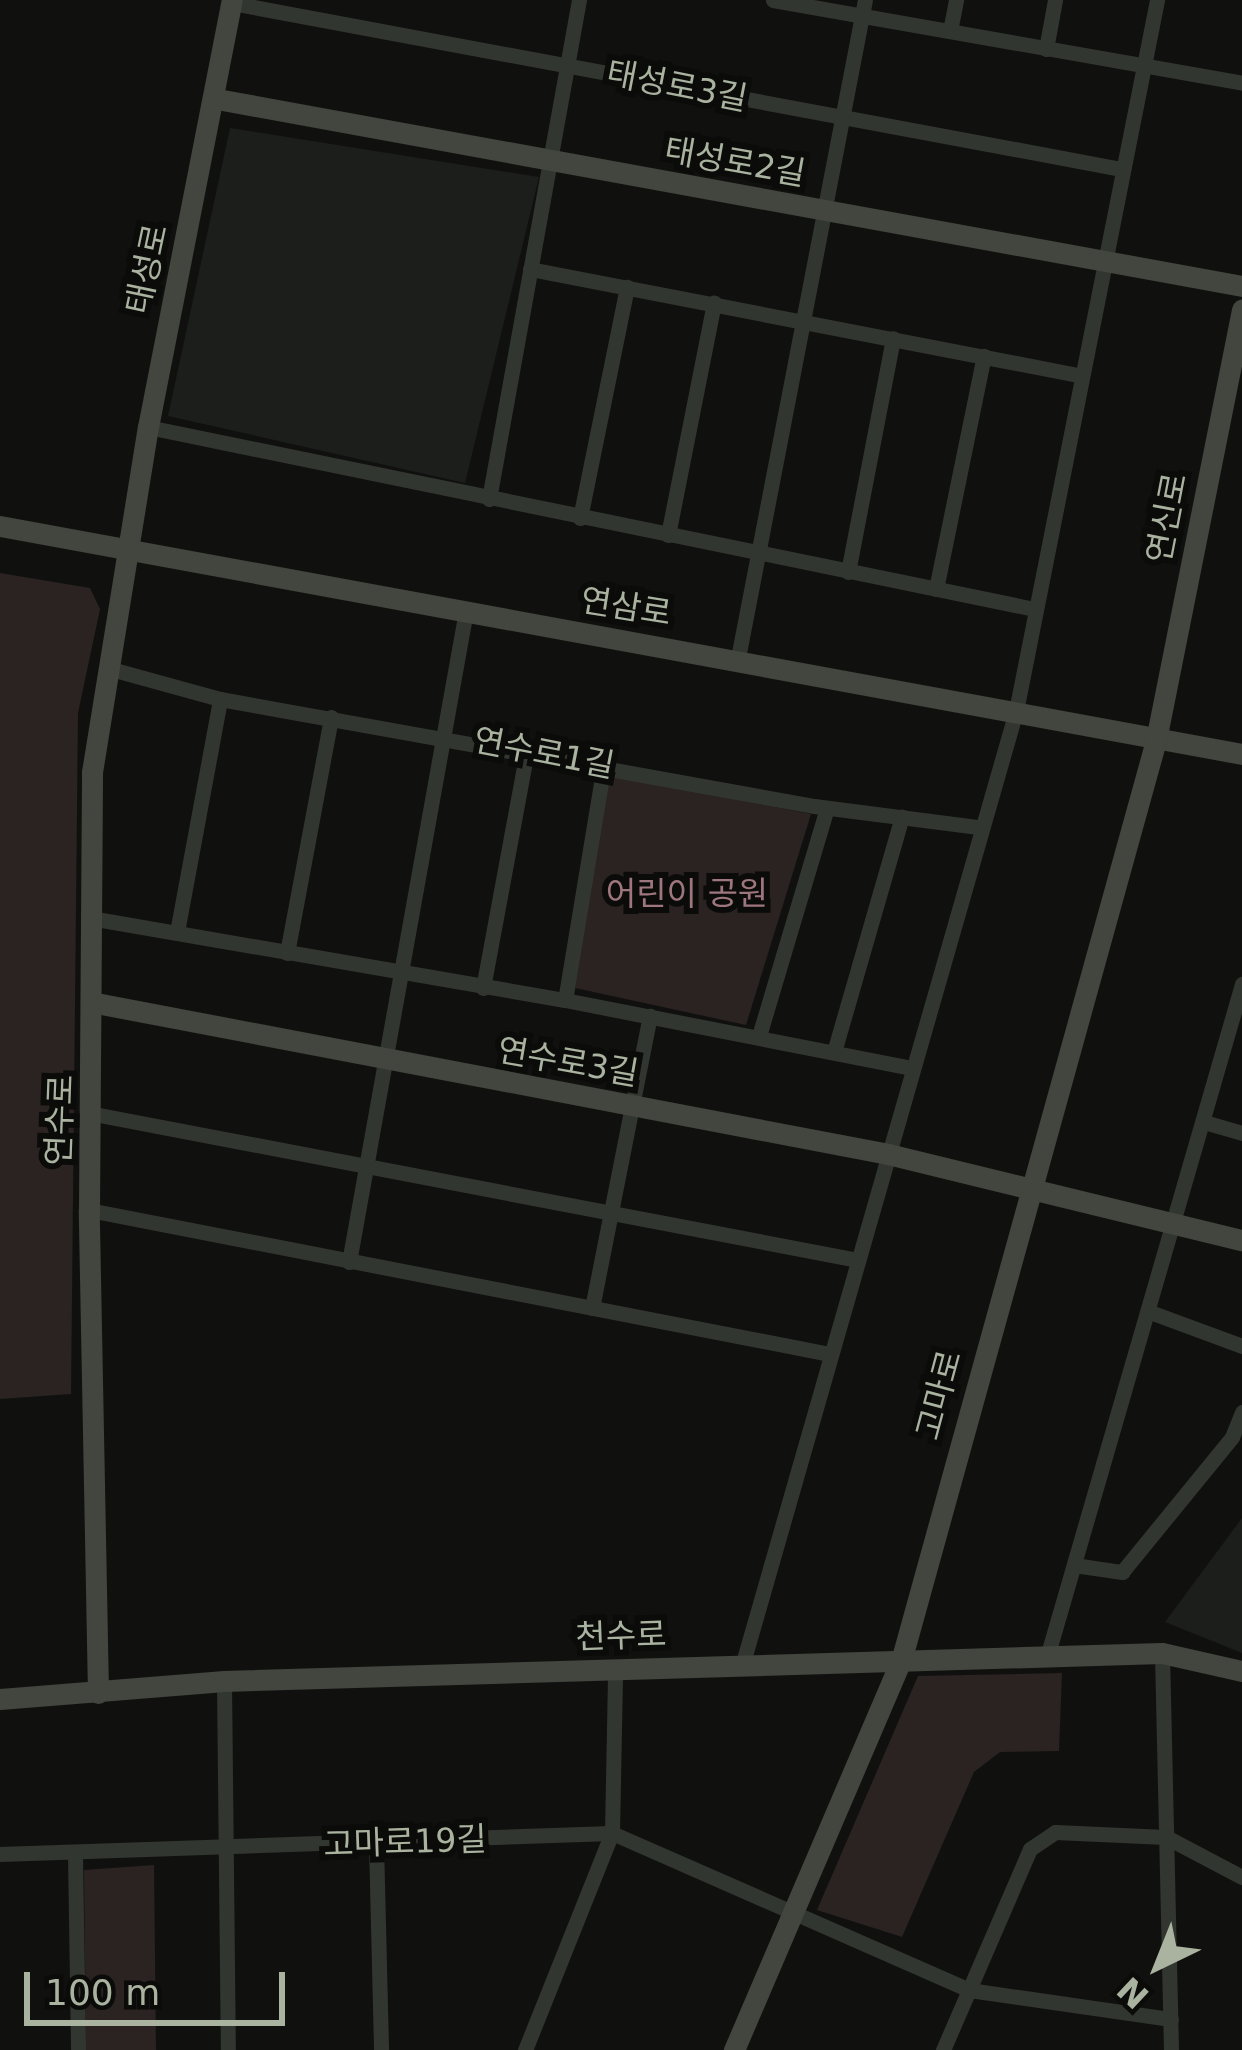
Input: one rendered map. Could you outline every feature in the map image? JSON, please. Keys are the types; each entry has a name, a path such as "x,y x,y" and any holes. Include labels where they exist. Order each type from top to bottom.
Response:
{"street":[{"path":"489,499 579,0"},
{"path":"773,0 864,7 950,31 1242,83"},
{"path":"950,31 956,0"},
{"path":"1046,49 1055,0"},
{"path":"742,1666 1016,711 1078,375 1157,0"},
{"name":"태성로3길","path":"232,1 1122,169"},
{"name":"태성로","path":"133,553 148,428 218,99 232,1"},
{"path":"738,658 828,212 864,7"},
{"name":"태성로2길","path":"218,99 1242,286"},
{"path":"530,268 1078,375"},
{"path":"580,518 627,287"},
{"path":"668,535 714,303"},
{"name":"연신로","path":"1156,740 1242,309"},
{"path":"848,572 893,338"},
{"path":"936,589 984,356"},
{"path":"148,428 1035,609"},
{"name":"연삼로","path":"0,526 465,616 738,658 1242,754"},
{"name":"연수로","path":"98,1693 89,1210 96,1004 92,772 133,553"},
{"path":"349,1262 448,734 465,616"},
{"name":"연수로1길","path":"111,669 220,699 448,734 827,808 979,827"},
{"path":"177,932 220,699"},
{"path":"287,953 331,717"},
{"name":"고마로","path":"734,2050 901,1661 1156,740"},
{"path":"483,988 527,750"},
{"path":"565,1000 604,765"},
{"path":"759,1036 827,808"},
{"path":"834,1052 902,818"},
{"path":"96,920 565,1000 912,1068"},
{"path":"1047,1657 1242,984"},
{"name":"연수로3길","path":"96,1004 384,1064 888,1154 1242,1240"},
{"path":"592,1308 650,1016"},
{"path":"94,1114 858,1260"},
{"path":"1204,1122 1242,1133"},
{"path":"89,1210 830,1354"},
{"path":"1150,1312 1242,1346"},
{"path":"1074,1565 1123,1572 1232,1437 1242,1412"},
{"path":"1162,1653 1171,2050"},
{"name":"천수로","path":"0,1699 224,1681 1162,1653 1242,1671"},
{"path":"525,2050 612,1833 615,1670"},
{"path":"224,1681 227,2050"},
{"path":"944,2050 1030,1849 1055,1832 1166,1837 1242,1877"},
{"name":"고마로19길","path":"0,1854 612,1833 969,1990 1171,2019"},
{"path":"376,1843 381,2050"},
{"path":"75,1854 78,2050"}],"shaded area":[{"path":"230,128 539,177 465,483 168,416"},
{"path":"1242,1518 1242,1653 1165,1622"}],"green space":[{"path":"0,573 90,588 100,609 78,713 71,1394 0,1399"},
{"name":"어린이 공원","path":"610,775 811,814 746,1025 575,988"},
{"path":"1062,1673 1059,1751 1000,1752 974,1772 902,1937 817,1910 918,1676"},
{"path":"154,1865 156,2050 86,2050 84,1870"}]}
